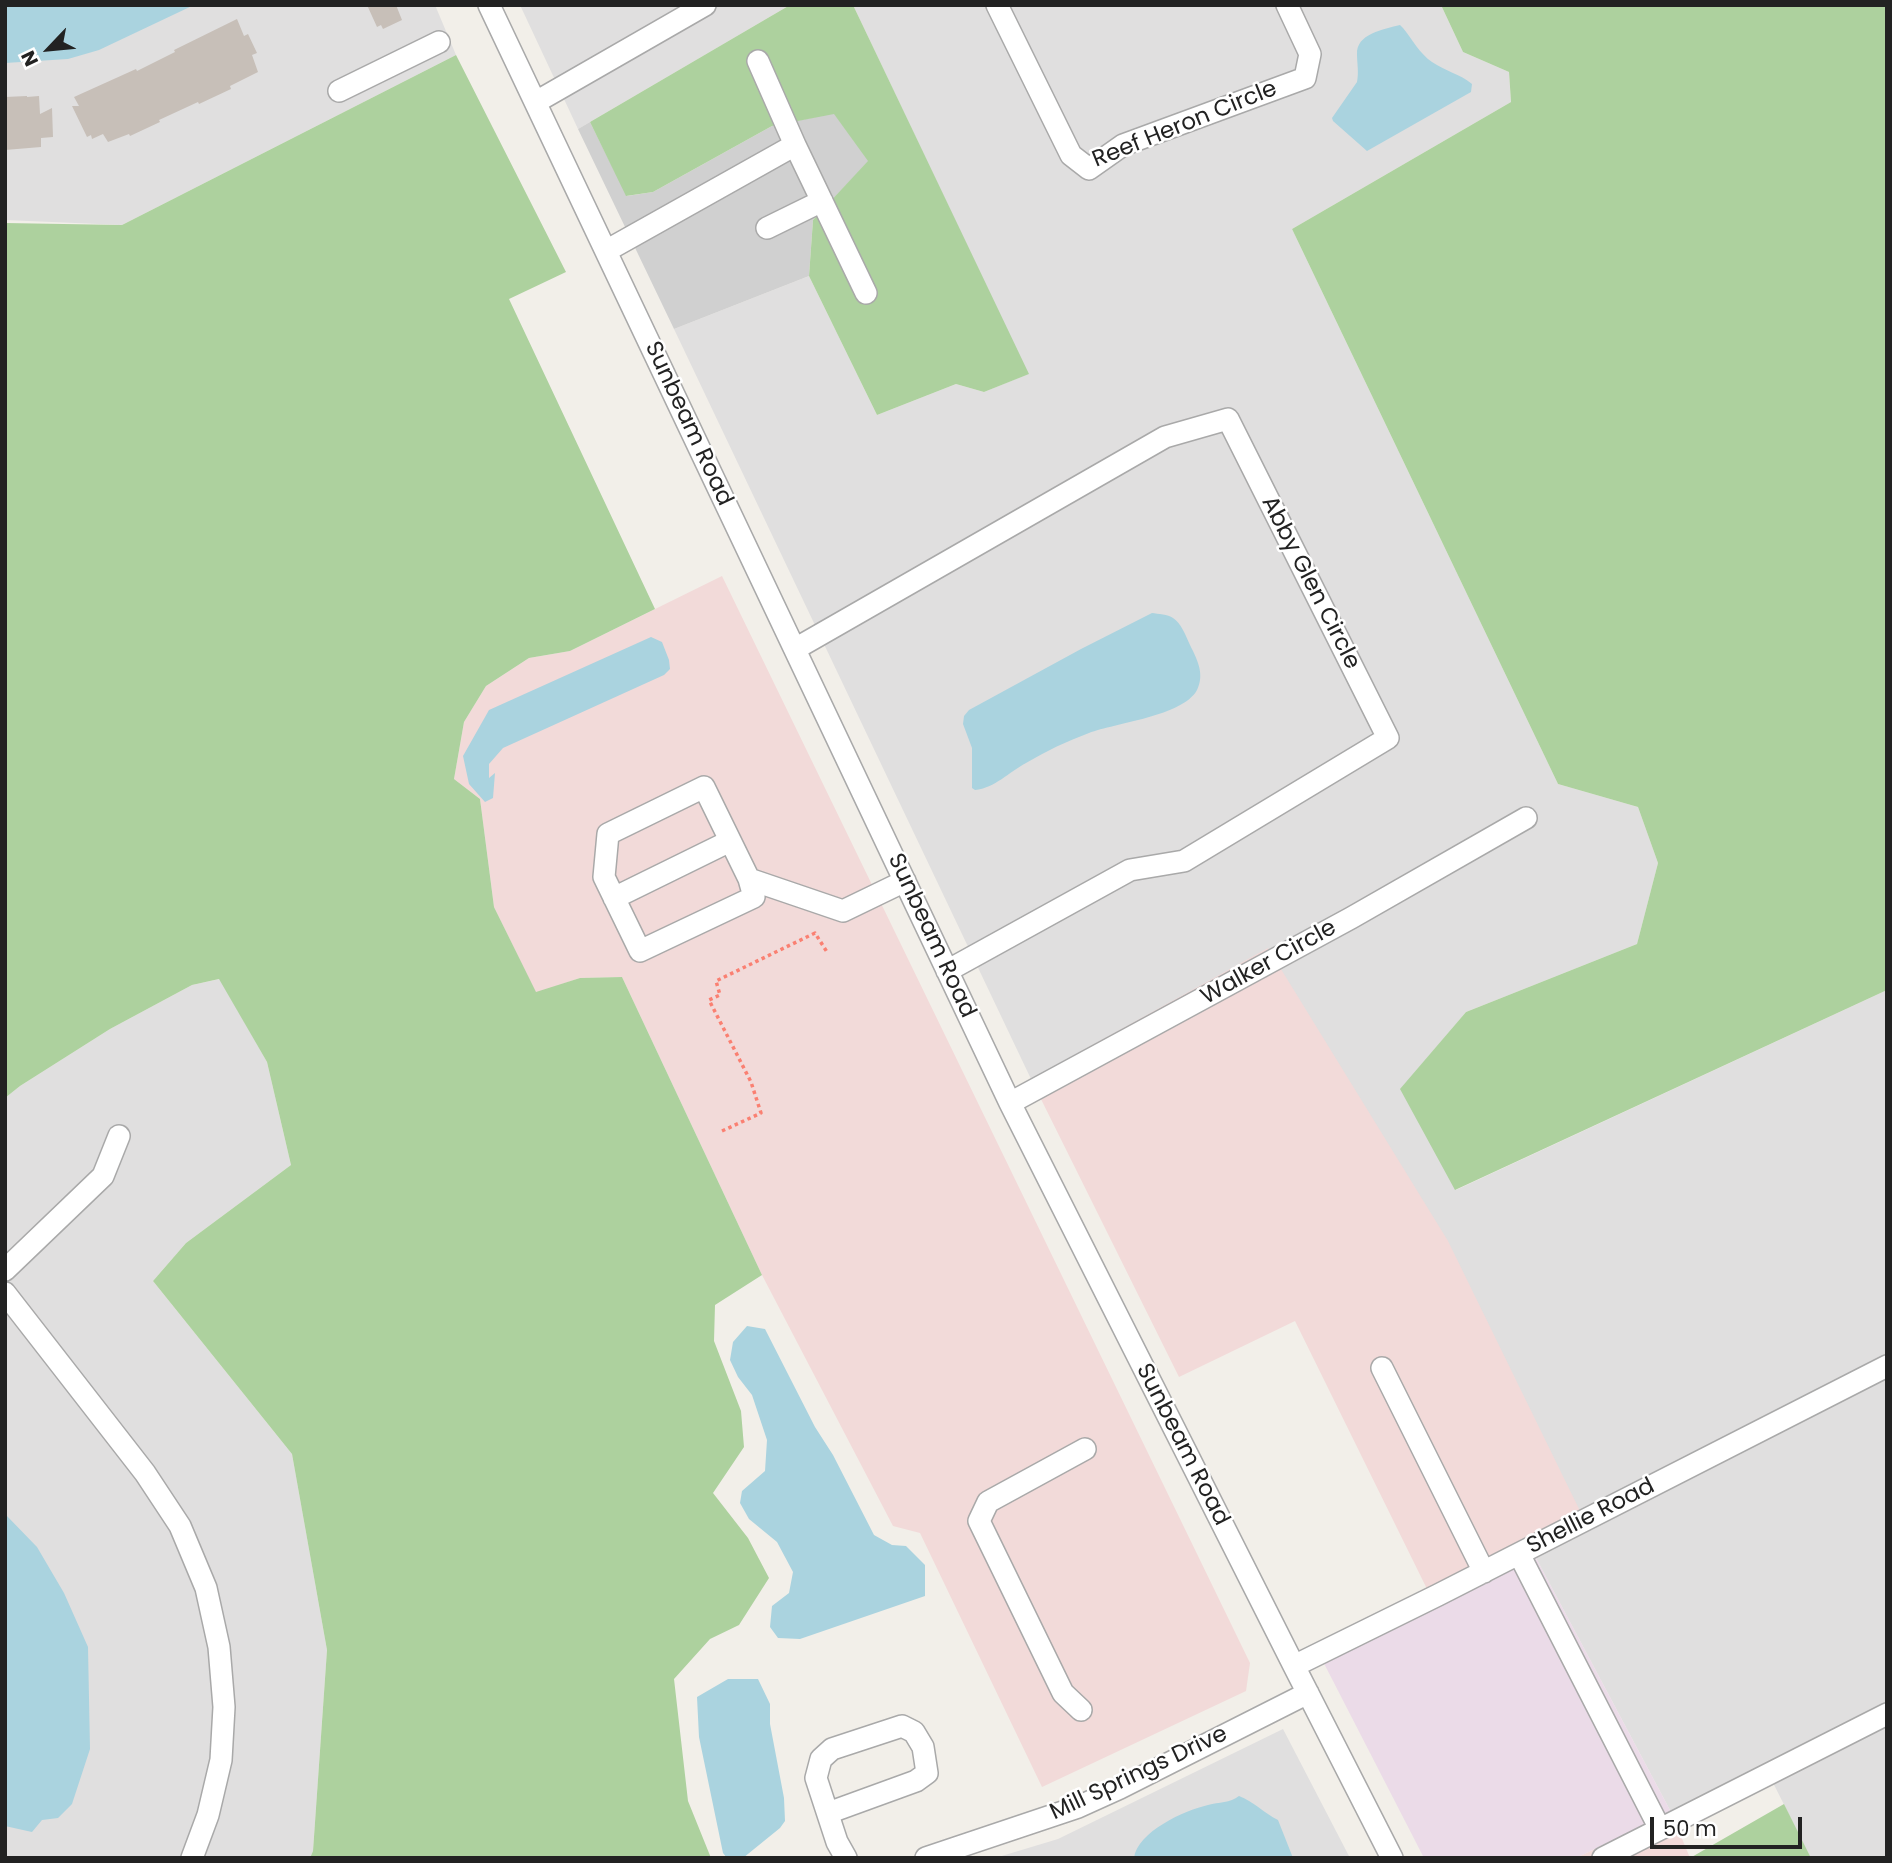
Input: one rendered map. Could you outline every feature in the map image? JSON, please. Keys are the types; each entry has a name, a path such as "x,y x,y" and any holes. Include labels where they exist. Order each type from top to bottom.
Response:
{"street":[{"name":"Sunbeam Road","path":"489,5 1010,1103 1392,1858"},
{"path":"536,103 705,5"},
{"name":"Reef Heron Circle","path":"997,5 1071,155 1089,169 1123,145 1305,78 1310,54 1287,5"},
{"path":"339,91 439,42"},
{"path":"758,61 866,293"},
{"path":"606,251 796,145"},
{"path":"767,228 822,201"},
{"name":"Abby Glen Circle","path":"795,649 1165,438 1228,419 1388,738 1184,861 1130,870 947,971"},
{"path":"704,787 749,879 754,897 640,951 604,877 608,834 704,787"},
{"name":"Walker Circle","path":"1010,1103 1351,918 1526,818"},
{"path":"614,898 730,841"},
{"path":"749,879 843,911 905,881"},
{"path":"5,1270 103,1176 119,1136"},
{"path":"5,1293 145,1473 180,1526 205,1588 219,1647 224,1707 221,1760 208,1815 191,1858"},
{"name":"Shellie Road","path":"1294,1666 1887,1366"},
{"path":"1382,1368 1483,1572"},
{"path":"1081,1710 1063,1693 979,1521 988,1502 1086,1448"},
{"path":"1519,1553 1660,1829"},
{"name":"Mill Springs Drive","path":"926,1858 957,1853 1078,1807 1308,1693"},
{"path":"1603,1858 1887,1714"},
{"path":"828,1813 916,1781 927,1773 923,1747 914,1732 902,1726 832,1749 821,1759 816,1777 837,1842 846,1858"}],"path":[{"path":"722,1131 761,1113 751,1082 709,1000 720,995 716,981 815,933 827,952"}],"shaded area":[{"path":"5,5 435,5 456,55 122,225 5,220"},
{"path":"520,5 790,5 578,129"},
{"path":"853,5 1441,5 1463,52 1509,72 1511,102 1292,229 1558,784 1638,807 1658,863 1637,944 1466,1012 1401,1089 1456,1190 1887,990 1887,1858 1811,1858 1764,1765 1671,1812 1527,1541 1268,949 1031,1079 674,329 809,276 877,415 956,384 984,392 1028,374"},
{"path":"834,113 869,161 813,220 809,276 674,329 578,129 590,122 627,196 653,192 772,126"},
{"path":"722,576 1250,1663 1246,1691 1042,1787 920,1533 893,1526 762,1275 622,977 580,978 536,993 494,907 480,799 454,779 464,722 486,686 529,658 570,651"},
{"path":"1268,948 1448,1241 1580,1511 1427,1589 1295,1321 1179,1377 1031,1079"},
{"path":"220,979 267,1062 291,1165 186,1243 153,1281 292,1454 327,1650 313,1851 310,1858 5,1858 5,1098 110,1029 192,985"},
{"path":"1527,1541 1671,1812 1576,1858 1424,1858 1314,1644"},
{"path":"1283,1729 1350,1858 995,1858 1058,1839"},
{"path":"1671,1812 1690,1858 1576,1858"}],"green space":[{"path":"790,5 853,5 1029,374 984,392 956,384 877,415 809,276 813,220 868,161 834,114 772,126 653,192 626,196 590,122"},
{"path":"1441,5 1887,5 1887,990 1455,1190 1400,1089 1466,1012 1637,944 1658,863 1638,807 1558,784 1292,229 1511,102 1509,72 1463,52"},
{"path":"456,55 566,272 509,299 655,609 570,651 529,658 486,686 464,722 454,779 480,799 494,907 536,992 580,978 622,977 762,1275 715,1305 714,1341 741,1411 744,1447 713,1493 748,1538 769,1578 739,1625 710,1639 674,1679 688,1801 711,1858 310,1858 313,1851 327,1650 292,1454 153,1281 186,1243 291,1165 267,1062 219,979 192,985 110,1029 5,1098 5,223 122,225"},
{"path":"1784,1804 1811,1858 1690,1858"}],"water":[{"path":"5,5 194,5 99,50 68,59 5,63"},
{"path":"1400,25 1428,59 1472,84 1471,92 1367,151 1332,118 1357,82 1357,54 1361,42 1372,34"},
{"path":"1152,613 1176,620 1195,656 1200,678 1197,690 1189,699 1148,718 1073,739 989,786 975,790 972,788 972,748 963,724 964,716 969,710"},
{"path":"651,637 662,642 669,660 670,669 664,675 503,748 489,764 489,778 495,773 493,798 485,802 469,784 463,756 489,710"},
{"path":"747,1326 765,1329 874,1535 892,1545 906,1546 925,1565 925,1596 800,1639 778,1638 770,1627 772,1606 789,1593 793,1572 777,1542 749,1519 740,1503 742,1491 765,1471 767,1440 752,1395 738,1377 730,1360 733,1342"},
{"path":"5,1514 37,1547 64,1593 88,1647 90,1749 72,1804 58,1818 42,1820 32,1832 5,1826"},
{"path":"728,1679 758,1679 770,1704 770,1724 784,1798 785,1821 743,1858 727,1858 723,1853 699,1737 697,1697"},
{"path":"1239,1796 1278,1820 1293,1858 1134,1858 1144,1839 1175,1817"}],"building":[{"path":"367,5 396,5 402,20 383,29 381,25 377,27"},
{"path":"237,19 244,36 248,34 257,53 252,55 258,72 230,86 231,89 159,120 160,122 130,136 129,134 108,142 103,134 92,139 91,135 87,137 72,106 79,106 74,97 136,69 137,71"},
{"path":"39,96 40,114 52,108 53,137 41,138 41,147 5,150 5,97"}]}
